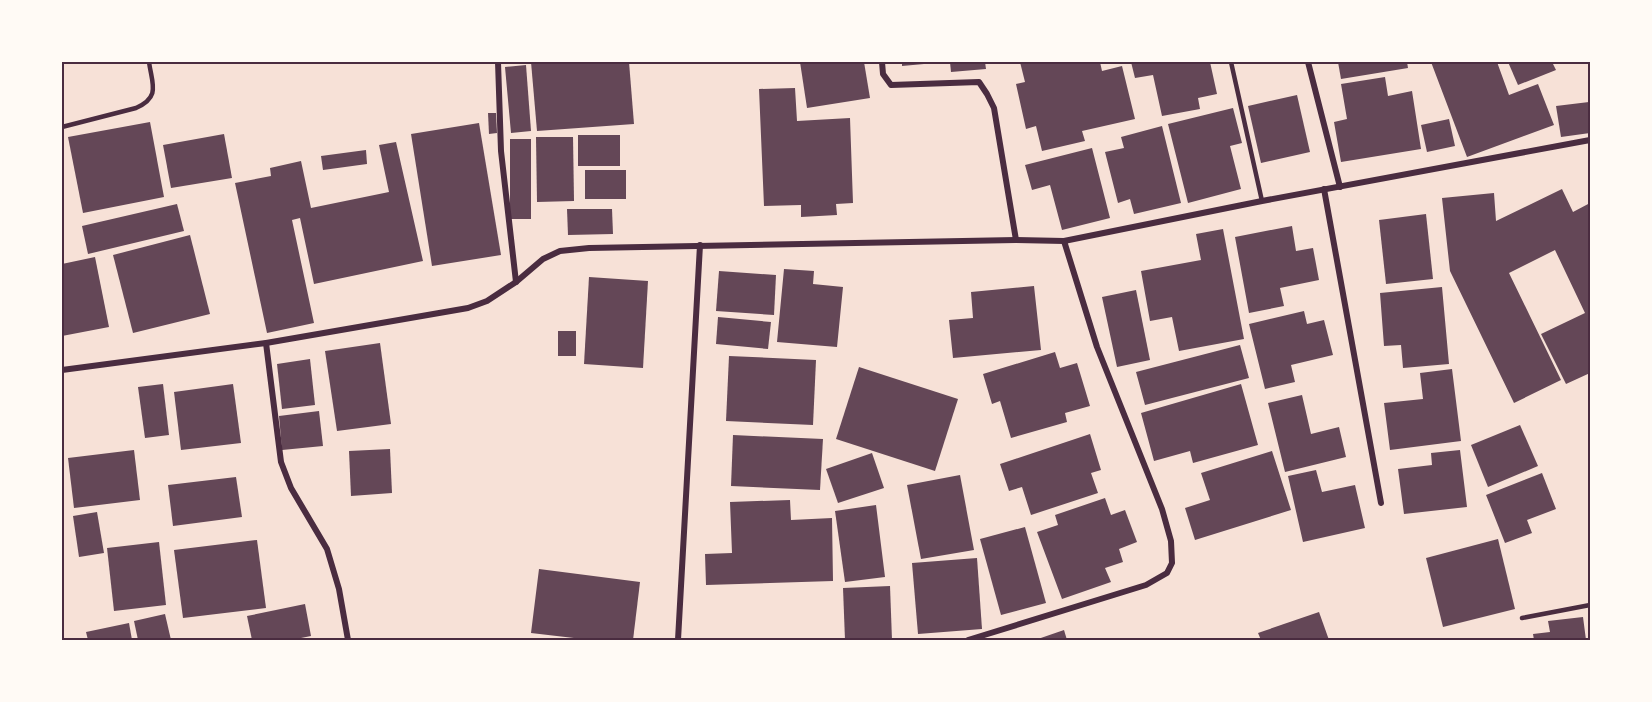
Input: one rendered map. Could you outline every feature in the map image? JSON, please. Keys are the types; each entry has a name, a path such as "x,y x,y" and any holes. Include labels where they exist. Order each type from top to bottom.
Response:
{"street":[{"path":"498,62 501,151 516,282"},
{"path":"882,62 883,74 891,85 979,82 994,108 1016,240"},
{"path":"1308,62 1340,187"},
{"path":"62,370 266,343 468,308 487,301 516,282 543,259 560,251 699,245 1064,241 1324,189 1590,140"},
{"path":"1324,189 1381,503"},
{"path":"968,640 1146,585 1167,573 1172,563 1171,541 1162,509 1097,347 1064,241"},
{"path":"678,640 699,245"},
{"path":"266,343 281,462 291,488 327,549 339,589 348,640"}],"lane":[{"path":"62,127 146,104 154,93 149,62"},
{"path":"1231,62 1262,201"},
{"path":"1521,618 1590,605"}],"building":[{"path":"531,62 629,62 634,124 537,131"},
{"path":"800,62 864,62 870,98 807,108"},
{"path":"902,62 935,62 935,63 902,66"},
{"path":"950,62 985,62 986,69 951,72"},
{"path":"1020,62 1100,62 1102,71 1122,66 1135,119 1082,131 1085,141 1042,151 1036,126 1026,129 1016,84 1025,82"},
{"path":"1131,62 1210,62 1217,94 1198,98 1200,109 1162,116 1153,75 1135,78"},
{"path":"1338,62 1407,62 1408,68 1341,79"},
{"path":"1431,62 1497,62 1509,95 1538,84 1554,125 1467,157"},
{"path":"1508,62 1552,62 1556,70 1518,85"},
{"path":"526,65 531,131 511,133 505,67"},
{"path":"1385,77 1388,96 1412,91 1421,149 1341,162 1334,122 1347,119 1341,84"},
{"path":"795,88 797,121 850,118 853,203 836,204 837,215 801,217 801,205 764,206 759,89"},
{"path":"1297,95 1310,152 1261,163 1248,106"},
{"path":"1589,102 1590,133 1561,137 1556,106"},
{"path":"1233,108 1242,143 1230,146 1241,189 1188,203 1168,124"},
{"path":"488,113 496,113 497,133 489,134"},
{"path":"1449,119 1455,146 1427,152 1421,125"},
{"path":"150,122 164,197 83,213 68,137"},
{"path":"479,123 501,255 432,266 411,134"},
{"path":"1162,126 1181,203 1134,214 1130,199 1118,203 1105,152 1124,148 1121,137"},
{"path":"224,134 232,178 171,188 163,145"},
{"path":"578,135 620,135 620,166 578,166"},
{"path":"536,137 573,137 574,201 537,202"},
{"path":"510,139 531,139 531,219 510,219"},
{"path":"396,142 423,261 314,284 300,218 292,220 314,323 267,333 235,183 271,176 270,168 301,161 311,208 389,192 379,145"},
{"path":"1092,148 1110,218 1062,230 1050,185 1032,190 1025,165"},
{"path":"366,150 367,164 323,170 321,156"},
{"path":"585,170 626,170 626,199 585,199"},
{"path":"1562,189 1573,212 1590,203 1590,373 1566,384 1541,334 1585,313 1555,250 1509,273 1561,380 1514,403 1450,271 1442,198 1494,193 1496,221"},
{"path":"177,204 184,231 88,254 82,226"},
{"path":"567,209 612,209 613,234 568,235"},
{"path":"1426,214 1433,279 1386,284 1379,220"},
{"path":"1292,226 1296,251 1313,248 1319,280 1280,288 1284,306 1249,313 1235,237"},
{"path":"1223,229 1244,339 1179,351 1172,317 1150,321 1141,271 1201,260 1196,234"},
{"path":"190,235 210,314 133,333 113,255"},
{"path":"95,257 109,327 62,336 62,264"},
{"path":"784,269 814,271 813,284 843,287 837,347 777,342"},
{"path":"719,271 776,275 774,315 716,311"},
{"path":"589,277 648,281 643,368 584,364"},
{"path":"1034,286 1041,350 953,358 949,320 973,318 971,292"},
{"path":"1442,287 1449,364 1403,368 1401,345 1384,346 1380,293"},
{"path":"1136,290 1150,360 1117,367 1102,297"},
{"path":"1304,311 1307,324 1324,320 1333,355 1291,365 1295,382 1265,389 1249,324"},
{"path":"718,317 771,322 768,349 716,344"},
{"path":"558,331 576,331 576,356 558,356"},
{"path":"380,343 391,424 337,431 325,351"},
{"path":"1240,345 1249,378 1145,405 1136,372"},
{"path":"1055,352 1060,368 1077,363 1090,406 1065,413 1067,422 1011,438 1000,401 992,404 983,374"},
{"path":"729,356 816,360 813,425 726,421"},
{"path":"310,359 315,405 282,409 277,364"},
{"path":"859,367 958,399 935,471 836,439"},
{"path":"1452,369 1461,441 1390,450 1384,403 1423,399 1420,373"},
{"path":"163,384 169,435 145,438 138,387"},
{"path":"233,384 241,443 181,450 174,392"},
{"path":"1241,384 1258,445 1193,463 1190,451 1154,461 1141,413"},
{"path":"1302,395 1311,434 1339,427 1346,457 1285,472 1268,403"},
{"path":"319,411 323,446 282,450 279,416"},
{"path":"1520,425 1538,466 1488,487 1471,445"},
{"path":"1090,434 1101,470 1091,473 1098,493 1031,515 1022,487 1009,491 1000,464"},
{"path":"733,435 823,439 820,490 731,486"},
{"path":"390,449 392,493 351,496 349,451"},
{"path":"134,450 140,500 74,508 68,458"},
{"path":"1460,450 1467,507 1404,514 1398,469 1432,465 1431,453"},
{"path":"1272,451 1291,510 1195,540 1185,508 1210,500 1201,473"},
{"path":"872,453 884,488 838,503 826,469"},
{"path":"1316,470 1322,492 1355,485 1365,528 1303,542 1288,476"},
{"path":"1542,473 1556,509 1527,520 1532,533 1505,543 1486,495"},
{"path":"960,475 974,550 921,559 907,485"},
{"path":"236,477 242,517 173,526 168,485"},
{"path":"1105,498 1111,515 1125,510 1137,542 1119,549 1123,562 1105,568 1111,582 1062,599 1037,532 1058,525 1055,515"},
{"path":"790,500 791,520 832,518 833,581 706,585 705,554 732,553 730,502"},
{"path":"876,505 885,577 845,582 835,511"},
{"path":"97,512 104,553 79,557 73,516"},
{"path":"1025,527 1046,603 1001,615 980,539"},
{"path":"1498,539 1515,609 1443,627 1426,558"},
{"path":"257,540 266,608 183,618 174,550"},
{"path":"159,542 166,605 114,611 107,548"},
{"path":"977,558 982,629 918,634 912,563"},
{"path":"539,569 640,582 633,640 591,640 531,633"},
{"path":"890,586 892,640 845,640 843,588"},
{"path":"305,604 311,636 291,640 252,640 247,616"},
{"path":"1319,612 1329,640 1261,640 1258,633"},
{"path":"165,614 171,640 138,640 134,621"},
{"path":"1583,617 1586,640 1534,640 1533,634 1550,632 1548,621"},
{"path":"129,623 132,640 88,640 86,632"},
{"path":"1064,630 1067,640 1035,640"}]}
